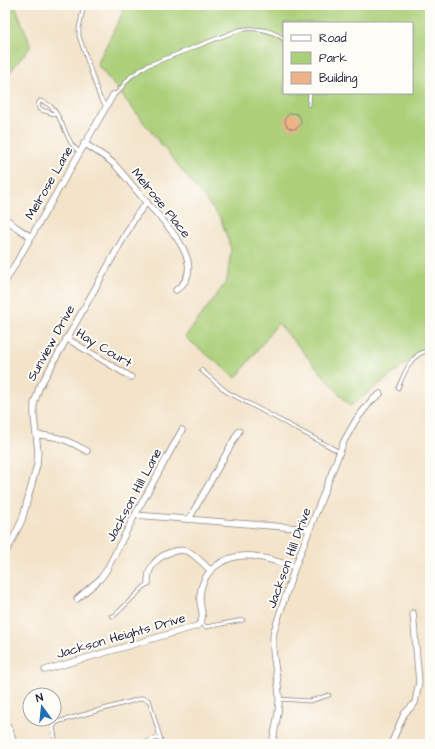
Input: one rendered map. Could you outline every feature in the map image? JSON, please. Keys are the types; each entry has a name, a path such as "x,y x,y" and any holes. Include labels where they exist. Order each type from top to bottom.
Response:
{"street":[{"name":"Melrose Lane","path":"5,282 113,95"},
{"name":"Melrose Place","path":"84,144 111,162 175,234 185,252 188,268 188,276 182,286 176,290"},
{"name":"Sunview Drive","path":"5,553 22,520 35,474 38,451 34,417 37,394 43,378 136,216 147,202"},
{"path":"5,218 31,237"},
{"name":"Hay Court","path":"66,338 131,377"},
{"name":"Jackson Hill Drive","path":"272,744 278,714 279,699 272,641 274,631 295,566 344,441 356,420 371,401 380,394"},
{"name":"Jackson Hill Lane","path":"76,599 100,579 106,571 135,514 182,430"},
{"path":"190,520 239,432"},
{"path":"36,435 62,438 87,451"},
{"path":"135,514 190,520 310,529"},
{"path":"148,584 150,570 153,564 161,556 177,551 190,552 210,570 216,565 234,558 252,556 295,566"},
{"name":"Jackson Heights Drive","path":"45,670 196,626 201,623 203,617 200,602 201,588 204,578 210,570"},
{"path":"392,744 404,714 415,702 419,682 413,613"},
{"path":"5,723 10,730 14,744"}],"lane":[{"path":"84,5 79,28 80,40 100,98 106,106"},
{"path":"113,95 118,92 130,77 146,66 239,30 251,28 262,29 275,33 283,38"},
{"path":"309,105 310,94"},
{"path":"57,115 39,109 38,104 40,101 46,102 55,110 71,143 79,152"},
{"path":"398,388 404,371 411,361 418,354 430,350"},
{"path":"200,370 227,392 340,452"},
{"path":"111,616 114,616 148,584"},
{"path":"201,623 206,626 243,620"},
{"path":"279,699 310,701 329,695"},
{"path":"56,744 53,727 57,722 143,698 148,700 150,703 162,744"},
{"path":"140,744 160,737"}],"green space":[{"path":"5,5 15,5 31,46 5,78"},
{"path":"120,5 430,5 430,346 350,406 278,323 236,378 185,337 227,281 231,249 221,219 97,64 123,12"}],"building":[{"path":"293,113 299,115 301,121 299,127 293,129 287,127 285,121 287,115"}]}
